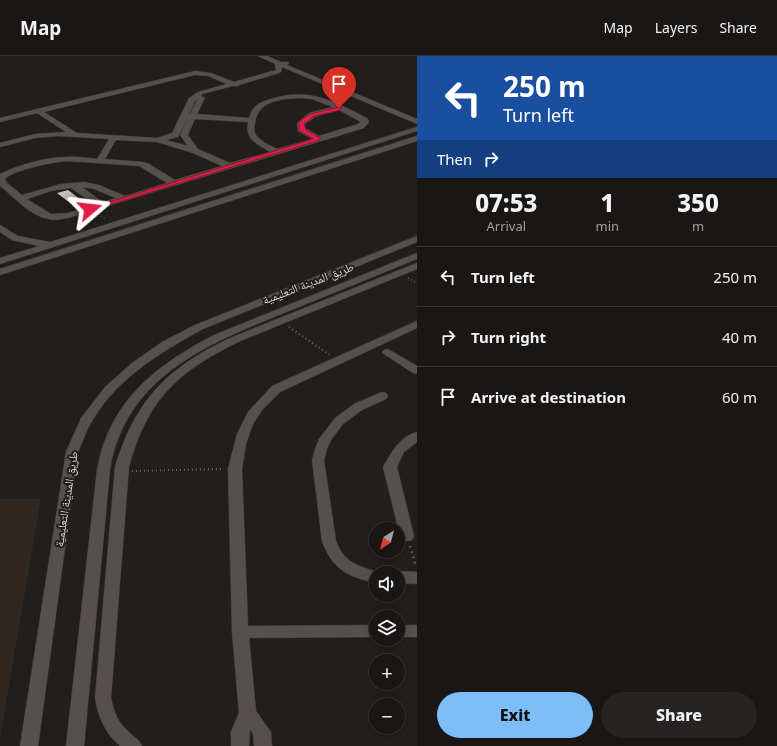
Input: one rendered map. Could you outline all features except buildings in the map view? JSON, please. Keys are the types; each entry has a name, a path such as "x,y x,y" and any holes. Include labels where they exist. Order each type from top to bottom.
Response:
{"street":[{"path":"261,56 417,122"},
{"path":"274,56 417,116"},
{"path":"280,64 288,62"},
{"path":"157,140 175,135 192,100 200,93 274,73 279,71 278,66 280,64"},
{"path":"0,120 195,73 209,74 233,84"},
{"path":"196,151 184,135 203,97 233,84 278,75 302,74"},
{"path":"173,183 146,166 140,164 52,160 6,174 2,176 1,182 42,214 56,217 101,205 123,198 173,183 229,166 276,152 318,139 364,124 364,120 312,97 294,96 261,105 254,111 251,131 253,138 276,152"},
{"path":"318,139 301,129 302,123 312,115 339,108"},
{"path":"38,111 74,134"},
{"path":"183,116 252,120"},
{"path":"0,261 417,129"},
{"path":"2,142 42,135 74,134 157,140 196,151 229,166"},
{"path":"100,161 114,137"},
{"path":"0,272 417,138"},
{"path":"21,198 57,187 73,185 100,188 123,198"},
{"path":"73,185 101,205"},
{"path":"0,228 15,238 51,245"},
{"name":"طريق المدينة التعليمية","path":"29,746 72,452 80,431 107,391 149,355 196,329 229,314 417,239"},
{"name":"طريق المدينة التعليمية","path":"75,746 101,484 107,446 115,428 128,407 138,393 174,362 211,340 417,256"},
{"path":"133,746 121,738 115,730 107,714 103,698 122,471 129,442 139,419 153,397 168,382 186,366 209,352 280,321 417,266"},
{"path":"240,746 240,732 248,713 240,632 235,468 237,450 242,432 251,416 276,388 417,324"},
{"path":"388,352 417,371"},
{"path":"369,576 348,568 338,560 332,551 329,541 318,460 325,439 339,421 358,407 382,396"},
{"path":"407,536 390,467 399,450 417,436"},
{"path":"405,578 417,578"},
{"path":"405,631 417,631"},
{"path":"240,632 369,632"},
{"path":"248,713 262,732 263,746"}],"path":[{"path":"280,321 337,360"},
{"path":"122,471 235,468"},
{"path":"407,536 417,572"}],"shaded area":[{"path":"0,499 41,499 0,739"}],"route":[{"path":"90,209 318,139 307,134 301,129 304,120 312,115 339,108"}]}
